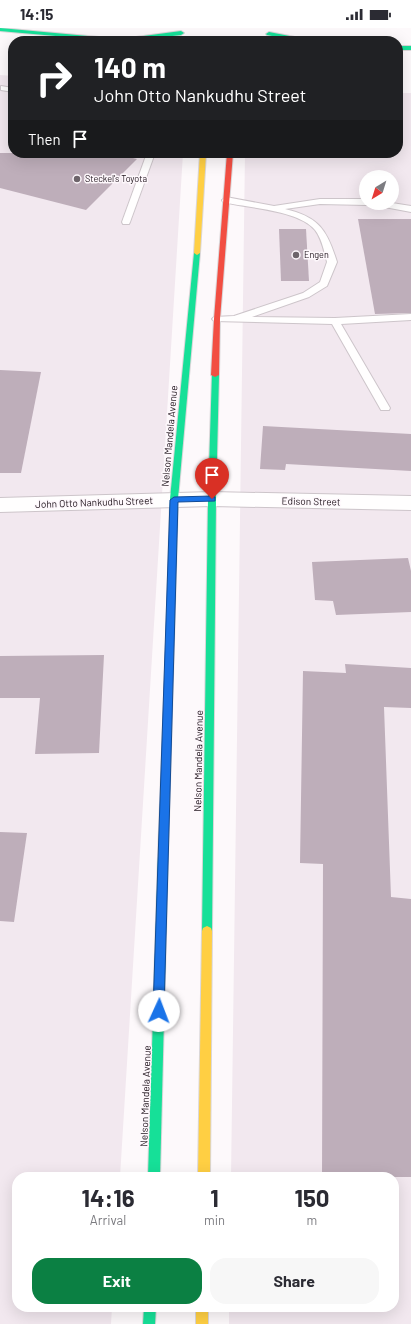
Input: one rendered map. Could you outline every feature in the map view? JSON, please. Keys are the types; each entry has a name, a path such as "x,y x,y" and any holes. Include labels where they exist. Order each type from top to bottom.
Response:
{"main road":[{"path":"179,36 189,28"},
{"path":"0,29 80,36"},
{"name":"Nelson Mandela Avenue","path":"154,1172 174,500 196,270 203,158"},
{"name":"Nelson Mandela Avenue","path":"204,1172 212,499 217,319 230,158"},
{"path":"149,1324 150,1312"},
{"path":"202,1312 202,1324"}],"street":[{"name":"John Otto Nankudhu Street","path":"0,505 212,499"},
{"name":"Edison Street","path":"212,499 411,503"}],"lane":[{"path":"4,88 8,89"},
{"path":"126,222 149,158"},
{"path":"226,200 274,209 314,224 322,234 332,262 324,284 306,295 236,319"},
{"path":"274,209 297,203 324,200 359,202"},
{"path":"399,207 411,209"},
{"path":"217,319 335,321 411,317"},
{"path":"335,321 385,408"}],"shaded area":[{"path":"0,75 8,76 8,158 183,158 120,1172 12,1172 12,1312 112,1312 111,1324 0,1324"},
{"path":"403,93 411,93 411,1324 229,1324 229,1312 399,1312 399,1172 231,1172 245,158 403,158"}],"building":[{"path":"0,153 8,153 8,158 137,159 86,210 0,188"},
{"path":"358,219 411,219 411,313 375,314"},
{"path":"279,229 306,229 309,281 281,281"},
{"path":"0,370 41,372 21,473 0,473"},
{"path":"263,426 411,434 411,471 286,464 285,470 260,469"},
{"path":"408,558 411,571 411,612 336,615 333,601 315,600 312,562"},
{"path":"104,655 99,753 35,754 40,698 0,698 0,656"},
{"path":"345,664 411,668 411,708 384,707 391,897 411,899 411,1177 399,1177 399,1172 322,1172 323,864 300,863 303,671 346,673"},
{"path":"0,832 27,833 14,922 0,921"}],"traffic: fast":[{"path":"0,29 74,36"},
{"path":"156,36 181,33"},
{"path":"269,34 279,36"},
{"path":"403,48 411,48"},
{"path":"170,642 174,499 197,253"},
{"path":"207,931 212,499 215,375"},
{"path":"154,1172 163,856"},
{"path":"149,1324 150,1312"}],"traffic: slow":[{"path":"197,253 203,158"},
{"path":"163,856 170,642"},
{"path":"204,1172 207,931"},
{"path":"202,1312 202,1324"}],"traffic: jam":[{"path":"215,375 217,319 230,158"}],"place":[{"name":"Steckel's Toyota","path":"77,179"},
{"name":"Engen","path":"296,255"}],"route":[{"path":"159,1011 174,500 212,499"}]}
